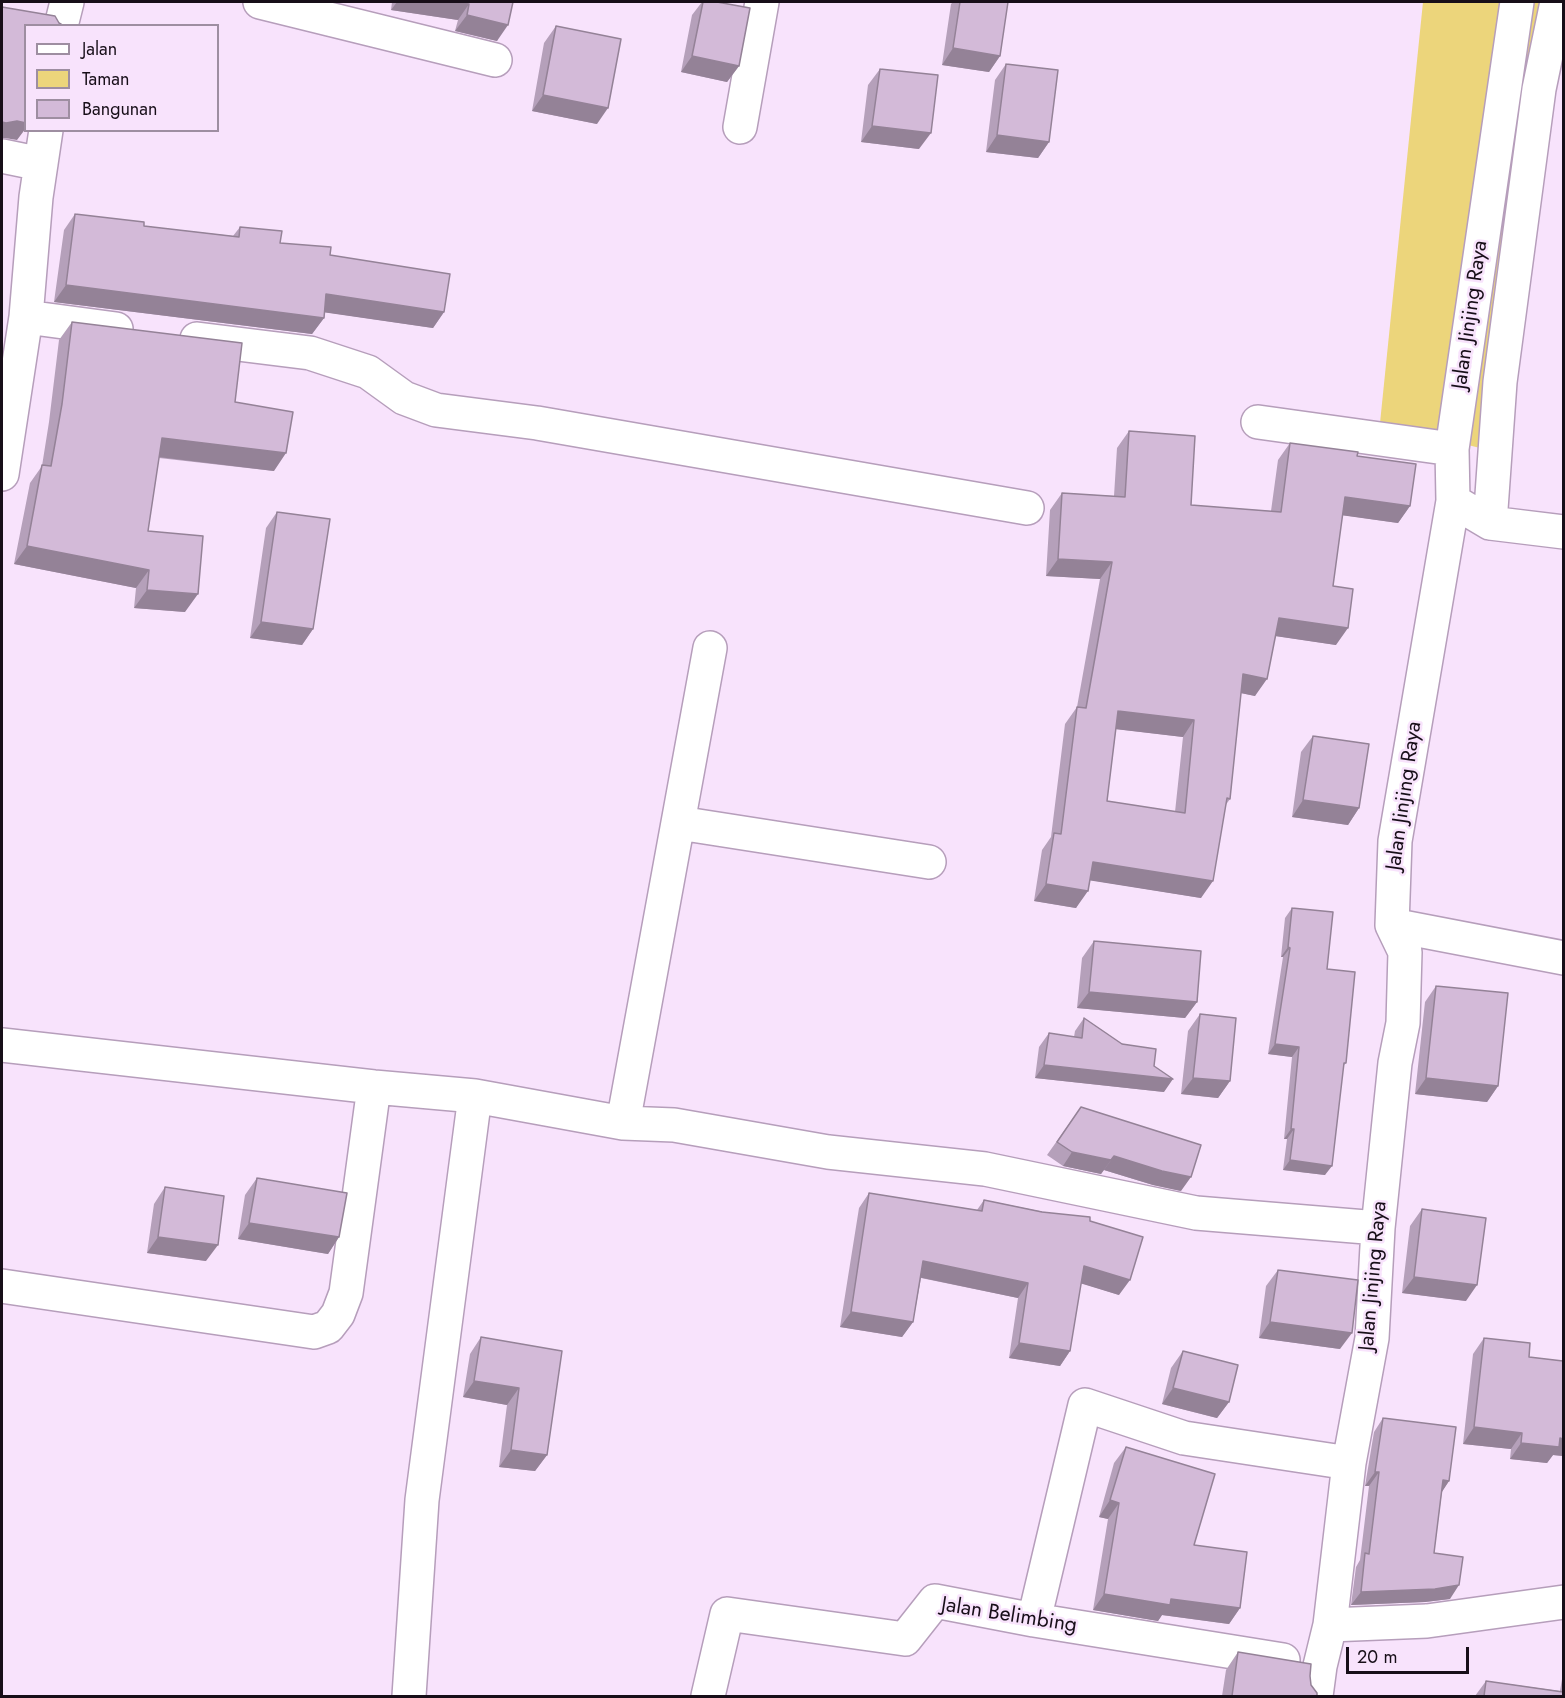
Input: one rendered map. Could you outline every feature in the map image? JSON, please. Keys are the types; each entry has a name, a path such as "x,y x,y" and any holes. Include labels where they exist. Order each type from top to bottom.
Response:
{"street":[{"path":"62,24 67,2"},
{"path":"260,2 495,60"},
{"path":"740,127 762,2"},
{"name":"Jalan Jinjing Raya","path":"1318,1681 1330,1625 1349,1463 1372,1338 1378,1228 1395,1063 1403,1023 1405,952 1392,926 1395,841 1453,501 1452,449 1517,2"},
{"path":"1490,523 1500,382 1551,91 1557,2"},
{"path":"2,474 26,317 36,197 46,132"},
{"path":"2,156 40,164"},
{"path":"26,317 310,353 368,372 404,398 436,410 537,423 1027,508"},
{"path":"1258,422 1452,449"},
{"path":"1453,501 1490,523 1563,532"},
{"path":"623,1123 710,648"},
{"path":"679,823 929,862"},
{"path":"1392,926 1563,958"},
{"path":"2,1045 374,1087 475,1096 623,1123 674,1125 828,1152 985,1169 1196,1213 1378,1228"},
{"path":"2,1286 314,1332 328,1327 338,1314 346,1293 374,1087"},
{"path":"410,1696 422,1500 475,1096"},
{"path":"1034,1620 1085,1405 1184,1438 1349,1463"},
{"name":"Jalan Belimbing","path":"708,1696 727,1614 905,1639 935,1601 1318,1681"},
{"path":"1330,1625 1427,1621 1563,1602"}],"green space":[{"path":"1423,2 1563,2 1496,452 1380,423"}],"building":[{"path":"453,2 513,2 508,25 467,15 469,4"},
{"path":"703,2 750,8 739,66 692,56"},
{"path":"960,2 1008,2 1000,56 953,48"},
{"path":"2,7 55,16 61,24 24,24 24,123 2,122"},
{"path":"556,26 621,39 608,108 543,95"},
{"path":"1006,64 1058,70 1049,142 997,135"},
{"path":"880,69 938,75 931,133 872,126"},
{"path":"75,214 144,222 144,226 239,237 240,227 282,231 280,243 331,247 330,255 450,274 444,312 326,294 324,318 66,285"},
{"path":"72,322 242,343 235,402 293,412 286,453 162,438 148,531 203,536 198,594 147,590 149,570 27,546 42,465 51,466 62,404"},
{"path":"1129,431 1195,436 1191,505 1281,512 1290,443 1358,452 1357,456 1416,464 1410,506 1345,497 1333,586 1353,589 1348,628 1279,618 1267,679 1243,674 1230,799 1227,798 1213,881 1093,862 1088,891 1046,884 1054,833 1061,834 1077,707 1086,708 1112,562 1058,559 1062,493 1125,497","holes":["1118,711 1194,720 1185,813 1107,801"]},
{"path":"277,512 330,519 313,629 261,622"},
{"path":"1313,736 1369,744 1359,808 1303,800"},
{"path":"1292,908 1333,912 1327,969 1355,972 1332,1166 1290,1160 1299,1047 1275,1044 1290,948 1288,947"},
{"path":"1094,941 1201,951 1197,1002 1089,992"},
{"path":"1436,986 1508,993 1498,1086 1426,1078"},
{"path":"1200,1014 1236,1018 1230,1081 1193,1078"},
{"path":"1084,1018 1122,1044 1156,1049 1154,1066 1173,1079 1044,1065 1049,1033 1082,1038"},
{"path":"1081,1107 1201,1145 1191,1177 1162,1171 1114,1156 1111,1160 1072,1152 1057,1142"},
{"path":"257,1178 347,1193 339,1237 249,1223"},
{"path":"165,1187 224,1196 218,1245 158,1237"},
{"path":"869,1193 982,1211 984,1200 1042,1212 1090,1217 1090,1221 1143,1237 1130,1280 1084,1266 1070,1351 1019,1343 1028,1283 923,1261 913,1322 851,1312"},
{"path":"1422,1209 1486,1218 1477,1285 1414,1277"},
{"path":"1278,1270 1358,1280 1352,1333 1270,1322"},
{"path":"481,1337 562,1351 547,1455 511,1450 519,1388 474,1381"},
{"path":"1484,1338 1530,1343 1529,1357 1563,1361 1563,1439 1560,1438 1559,1447 1521,1443 1522,1433 1474,1427"},
{"path":"1183,1351 1238,1365 1229,1402 1173,1388"},
{"path":"1383,1418 1456,1427 1449,1481 1443,1480 1434,1553 1463,1557 1459,1585 1435,1589 1361,1592 1365,1553 1369,1554 1379,1472 1375,1472"},
{"path":"1126,1447 1215,1474 1194,1545 1247,1552 1240,1608 1171,1599 1170,1605 1104,1594 1119,1503 1110,1500"},
{"path":"1238,1652 1311,1664 1311,1685 1317,1696 1232,1696"},
{"path":"1486,1681 1563,1692 1563,1696 1484,1696"}]}
